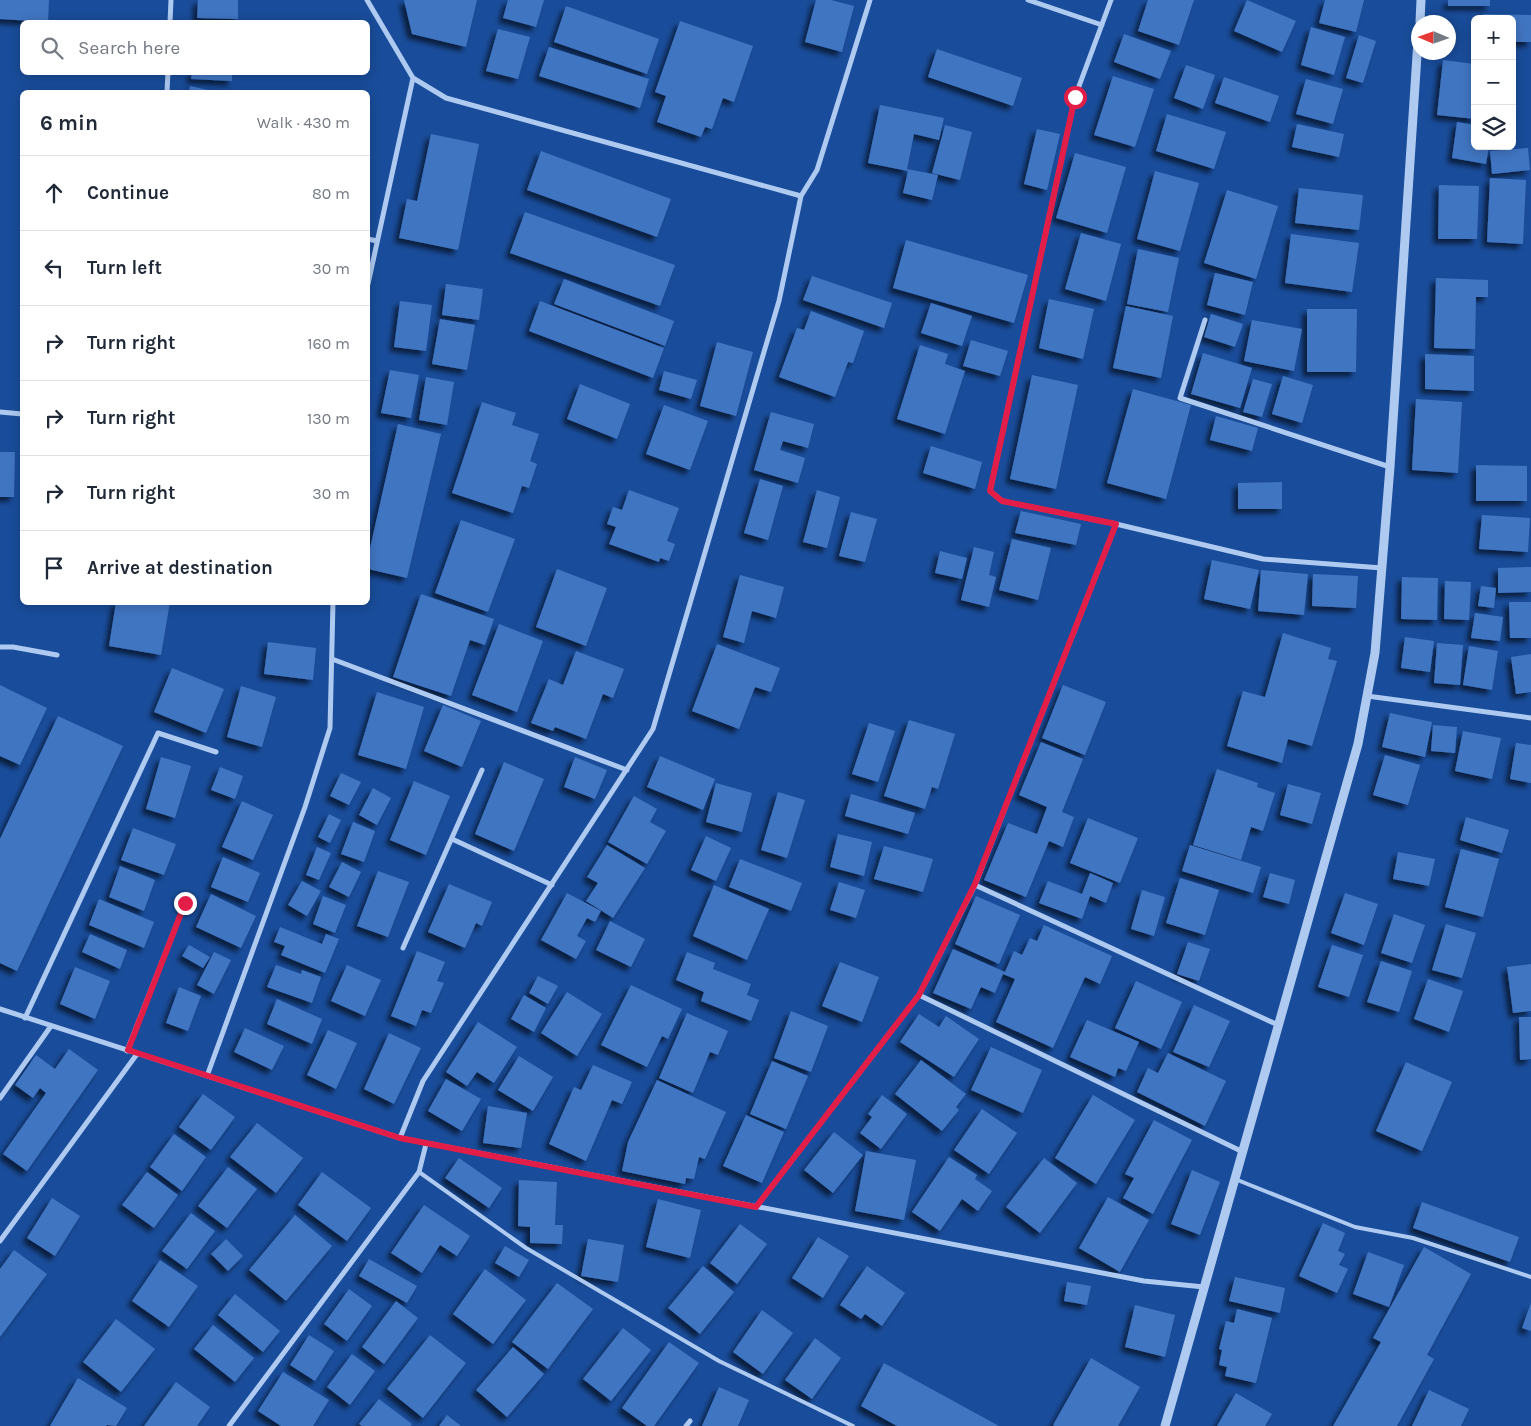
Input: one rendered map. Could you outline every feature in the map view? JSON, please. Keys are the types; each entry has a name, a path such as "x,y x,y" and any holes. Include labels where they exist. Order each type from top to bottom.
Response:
{"street":[{"path":"170,20 171,0"},
{"path":"367,0 413,78 446,98 801,196"},
{"path":"400,1138 423,1081 653,729 780,301 801,196 817,170 870,0"},
{"path":"1028,0 1102,25"},
{"path":"1111,0 1075,97 990,491 1002,501 1116,524 1263,559 1382,568"},
{"path":"1420,15 1421,0"},
{"path":"1165,1426 1358,744 1375,653 1390,467 1417,60"},
{"path":"167,90 168,75"},
{"path":"370,274 413,78"},
{"path":"370,239 377,241"},
{"path":"1205,320 1180,398 1390,467"},
{"path":"0,412 20,414"},
{"path":"756,1207 919,995 975,884 1116,524"},
{"path":"207,1076 305,807 330,728 333,605"},
{"path":"0,647 12,647 57,655"},
{"path":"332,659 626,770"},
{"path":"1367,696 1531,718"},
{"path":"25,1018 158,733 216,752"},
{"path":"403,948 482,770"},
{"path":"452,839 552,885"},
{"path":"975,884 1278,1025"},
{"path":"128,1050 185,903"},
{"path":"919,995 1243,1152"},
{"path":"0,1009 400,1138 1144,1281 1204,1287"},
{"path":"0,1098 51,1026"},
{"path":"0,1241 136,1054"},
{"path":"229,1426 419,1172 426,1144"},
{"path":"686,1426 690,1421"}],"lane":[{"path":"419,1172 526,1248 719,1361 853,1426"},
{"path":"1235,1179 1355,1227 1413,1238 1531,1277"}],"building":[{"path":"0,0 49,0 48,20 0,19"},
{"path":"198,0 238,0 238,19 197,18"},
{"path":"404,0 477,0 466,47 412,34"},
{"path":"508,0 544,0 536,27 503,18"},
{"path":"816,0 831,0 854,6 842,52 805,42"},
{"path":"1148,0 1194,0 1179,45 1138,31"},
{"path":"1247,0 1296,21 1282,52 1234,31"},
{"path":"1325,0 1364,0 1356,32 1319,23"},
{"path":"1448,0 1490,0 1490,6 1448,6"},
{"path":"566,6 659,39 647,74 554,42"},
{"path":"1483,14 1531,15 1531,42 1516,42 1516,15"},
{"path":"680,21 753,46 734,102 723,98 712,129 705,127 701,137 657,122 666,96 655,92"},
{"path":"1311,27 1345,37 1334,75 1301,65"},
{"path":"498,29 530,37 518,79 486,71"},
{"path":"1124,34 1171,51 1160,79 1114,62"},
{"path":"1359,35 1376,41 1363,83 1346,78"},
{"path":"549,47 649,79 640,108 539,76"},
{"path":"937,49 1022,78 1013,106 928,77"},
{"path":"1443,60 1471,64 1471,119 1437,115"},
{"path":"1186,65 1215,75 1203,109 1174,98"},
{"path":"192,75 232,75 232,81 191,79"},
{"path":"1113,76 1154,89 1135,147 1094,135"},
{"path":"1224,77 1279,96 1270,122 1215,103"},
{"path":"1306,79 1343,89 1333,124 1296,114"},
{"path":"190,86 208,90 189,90"},
{"path":"880,105 944,118 939,140 914,134 907,169 938,175 932,200 903,193 908,171 868,163"},
{"path":"1167,114 1226,132 1214,169 1156,151"},
{"path":"1457,122 1471,124 1471,150 1488,150 1486,164 1452,158"},
{"path":"1297,124 1344,134 1339,157 1292,147"},
{"path":"945,125 972,132 960,180 932,173"},
{"path":"1037,129 1060,134 1047,190 1024,184"},
{"path":"431,134 479,144 458,250 399,238 407,199 417,201"},
{"path":"1528,148 1530,170 1492,174 1490,151"},
{"path":"541,151 671,199 657,237 527,190"},
{"path":"1075,153 1126,167 1107,233 1056,218"},
{"path":"1155,171 1199,183 1180,251 1137,239"},
{"path":"1490,178 1526,180 1523,244 1487,242"},
{"path":"1439,185 1479,186 1477,239 1438,239"},
{"path":"1299,188 1363,195 1359,230 1295,223"},
{"path":"1227,190 1278,206 1256,279 1204,263"},
{"path":"525,212 675,265 660,306 510,253"},
{"path":"1081,233 1121,244 1106,301 1065,289"},
{"path":"1291,234 1359,243 1352,292 1285,283"},
{"path":"906,240 1028,275 1014,323 893,288"},
{"path":"1138,249 1179,258 1168,312 1127,304"},
{"path":"1215,273 1253,282 1245,315 1207,305"},
{"path":"812,276 892,303 884,328 803,300"},
{"path":"1436,278 1488,280 1488,297 1476,297 1475,349 1434,348"},
{"path":"564,279 674,321 665,346 554,304"},
{"path":"446,284 483,289 479,320 442,315"},
{"path":"1049,299 1094,309 1083,359 1039,348"},
{"path":"400,301 432,305 426,351 394,347"},
{"path":"540,301 664,348 653,378 529,331"},
{"path":"931,303 972,316 962,346 921,333"},
{"path":"1126,306 1173,316 1161,378 1113,368"},
{"path":"1307,309 1357,309 1356,372 1307,372"},
{"path":"811,311 864,331 853,363 848,362 835,397 779,377 797,328 804,330"},
{"path":"1211,314 1243,324 1235,347 1204,337"},
{"path":"440,319 475,325 467,370 432,364"},
{"path":"1252,320 1302,329 1294,371 1244,361"},
{"path":"971,340 1008,351 1000,376 963,366"},
{"path":"717,342 753,352 736,416 700,406"},
{"path":"920,345 948,354 945,364 965,371 945,434 897,419"},
{"path":"1203,353 1252,368 1240,408 1191,394"},
{"path":"1425,354 1474,356 1474,391 1425,389"},
{"path":"390,370 419,375 411,418 381,413"},
{"path":"664,371 697,380 691,399 659,390"},
{"path":"1032,375 1078,385 1056,489 1010,479"},
{"path":"1283,376 1313,385 1302,423 1272,414"},
{"path":"426,377 454,382 447,425 419,420"},
{"path":"1253,379 1272,384 1262,417 1243,412"},
{"path":"580,384 630,404 617,439 567,419"},
{"path":"1133,389 1191,405 1166,499 1107,483"},
{"path":"1416,399 1462,402 1458,473 1412,470"},
{"path":"482,402 516,413 512,425 539,434 530,461 537,464 529,488 522,486 513,513 452,493"},
{"path":"664,405 708,421 690,470 646,454"},
{"path":"771,412 814,424 808,448 783,441 780,450 805,458 798,483 754,470"},
{"path":"1216,416 1258,428 1252,451 1210,440"},
{"path":"398,424 441,434 407,578 370,569 370,548"},
{"path":"931,446 982,462 975,489 923,473"},
{"path":"0,452 15,452 14,497 0,497"},
{"path":"1476,465 1527,466 1527,501 1476,501"},
{"path":"760,479 783,486 768,540 744,533"},
{"path":"1282,482 1282,509 1238,509 1238,483"},
{"path":"629,490 679,508 667,541 675,544 669,561 660,558 659,562 609,544 616,527 607,524 613,507 622,510"},
{"path":"817,490 840,497 827,548 803,542"},
{"path":"1021,511 1081,524 1076,545 1015,533"},
{"path":"851,512 877,519 865,562 839,556"},
{"path":"1482,515 1530,518 1528,552 1479,549"},
{"path":"461,520 515,539 488,612 435,593"},
{"path":"1012,539 1051,548 1038,600 999,590"},
{"path":"974,547 994,552 989,575 996,577 989,607 961,600"},
{"path":"940,551 967,558 962,579 935,573"},
{"path":"1212,560 1259,570 1250,609 1204,599"},
{"path":"1531,567 1531,592 1498,593 1498,568"},
{"path":"557,569 607,588 586,646 536,627"},
{"path":"1261,570 1308,574 1304,615 1258,611"},
{"path":"1313,574 1358,576 1356,608 1312,606"},
{"path":"740,575 784,587 776,618 752,611 744,643 723,637"},
{"path":"1402,577 1438,578 1437,620 1401,619"},
{"path":"1445,581 1471,582 1469,620 1444,619"},
{"path":"1481,586 1496,588 1494,608 1478,606"},
{"path":"421,594 494,619 485,645 470,640 451,696 393,677"},
{"path":"1509,602 1531,602 1531,638 1510,638"},
{"path":"116,605 169,605 161,655 109,646"},
{"path":"1475,613 1503,617 1500,641 1471,638"},
{"path":"499,624 543,641 517,712 472,695"},
{"path":"1283,633 1331,648 1328,659 1337,661 1312,746 1288,739 1282,763 1227,746 1243,691 1265,697"},
{"path":"1405,637 1434,641 1430,672 1401,668"},
{"path":"268,642 316,648 313,680 264,674"},
{"path":"1437,643 1463,645 1460,685 1434,683"},
{"path":"717,644 780,668 771,692 755,687 739,729 692,711"},
{"path":"1469,646 1498,651 1492,690 1463,685"},
{"path":"576,651 624,669 613,698 603,694 586,739 555,727 553,731 531,723 549,679 563,685"},
{"path":"1531,654 1531,692 1516,694 1511,657"},
{"path":"172,668 224,689 206,733 154,712"},
{"path":"0,685 47,708 20,765 0,756"},
{"path":"1063,685 1106,702 1085,755 1042,738"},
{"path":"241,686 276,697 262,747 227,737"},
{"path":"377,692 424,707 406,769 358,755"},
{"path":"443,705 481,721 462,767 424,751"},
{"path":"1390,713 1432,722 1425,757 1382,747"},
{"path":"58,716 123,746 17,971 0,963 0,839"},
{"path":"909,720 955,734 938,789 932,787 925,809 884,796"},
{"path":"869,723 895,731 878,782 852,774"},
{"path":"1433,725 1457,727 1455,753 1431,751"},
{"path":"1463,731 1501,738 1492,779 1455,771"},
{"path":"1041,742 1083,759 1062,812 1074,817 1063,847 1049,841 1026,897 984,880 1008,823 1037,834 1047,807 1019,795"},
{"path":"1516,743 1531,745 1531,783 1510,779"},
{"path":"1385,755 1420,765 1408,805 1373,795"},
{"path":"660,756 715,779 703,810 647,787"},
{"path":"161,757 191,766 175,818 146,809"},
{"path":"575,757 607,770 595,799 564,787"},
{"path":"504,762 544,779 514,851 475,834"},
{"path":"220,767 243,776 235,799 211,790"},
{"path":"1217,769 1258,783 1257,787 1275,793 1263,831 1251,827 1241,860 1193,845"},
{"path":"341,773 361,782 349,805 330,796"},
{"path":"414,781 450,796 426,855 390,840"},
{"path":"716,783 752,793 742,832 706,822"},
{"path":"1288,784 1321,793 1312,824 1280,815"},
{"path":"373,788 391,798 377,825 359,815"},
{"path":"778,792 805,800 787,858 761,850"},
{"path":"851,794 915,813 908,834 845,816"},
{"path":"634,796 657,809 650,822 666,831 647,864 608,842"},
{"path":"242,801 273,815 253,860 222,847"},
{"path":"329,814 341,820 330,843 318,837"},
{"path":"1466,817 1509,830 1502,853 1460,840"},
{"path":"1088,818 1138,838 1120,883 1070,863"},
{"path":"353,822 375,831 364,862 341,854"},
{"path":"133,828 176,844 164,875 121,860"},
{"path":"838,834 872,842 864,876 830,867"},
{"path":"706,836 731,848 716,881 691,870"},
{"path":"607,845 645,868 613,918 586,901 598,883 587,877"},
{"path":"1190,845 1261,867 1253,893 1182,871"},
{"path":"884,846 933,859 923,892 874,879"},
{"path":"317,847 331,853 319,880 306,875"},
{"path":"1461,849 1499,859 1483,917 1445,907"},
{"path":"1398,852 1435,859 1429,886 1393,879"},
{"path":"223,857 260,873 248,902 211,887"},
{"path":"740,859 802,883 791,911 729,887"},
{"path":"342,862 361,872 349,897 329,887"},
{"path":"120,866 155,880 144,911 109,897"},
{"path":"378,871 409,882 388,937 357,926"},
{"path":"1090,873 1113,883 1106,903 1090,896 1082,919 1039,903 1048,881 1082,894"},
{"path":"1270,873 1295,880 1289,904 1263,897"},
{"path":"1180,878 1219,890 1205,935 1166,923"},
{"path":"302,881 321,891 307,916 288,905"},
{"path":"839,882 865,890 856,918 830,910"},
{"path":"449,884 492,902 482,926 476,923 465,948 428,932"},
{"path":"714,885 769,909 747,960 693,936"},
{"path":"1142,890 1165,897 1154,936 1131,929"},
{"path":"567,893 601,911 595,922 587,918 577,936 586,941 576,959 541,940"},
{"path":"1345,893 1378,904 1364,945 1331,933"},
{"path":"211,894 256,916 241,948 196,927"},
{"path":"323,896 346,905 335,933 313,924"},
{"path":"976,896 1020,915 999,964 955,944"},
{"path":"99,899 154,922 144,948 89,925"},
{"path":"1394,914 1425,925 1412,963 1381,953"},
{"path":"610,921 645,939 631,967 596,950"},
{"path":"1446,924 1476,933 1462,978 1432,970"},
{"path":"1044,925 1112,956 1100,984 1085,977 1053,1048 996,1022 1015,979 1003,974 995,993 981,987 971,1009 933,993 953,949 1005,972 1014,951 1022,955 1030,938 1037,941"},
{"path":"280,927 322,944 326,934 339,939 325,973 281,955 285,946 274,942"},
{"path":"90,934 127,950 120,969 82,952"},
{"path":"1188,942 1210,949 1199,981 1177,974"},
{"path":"189,945 210,957 203,968 182,956"},
{"path":"1332,945 1363,955 1349,997 1318,987"},
{"path":"417,951 445,962 437,981 444,983 431,1013 422,1010 416,1026 391,1016"},
{"path":"214,952 231,960 214,994 197,985"},
{"path":"687,952 715,963 713,969 751,984 747,995 759,1000 751,1021 701,1001 704,992 676,980"},
{"path":"1381,961 1412,971 1399,1012 1367,1002"},
{"path":"840,962 879,977 862,1022 822,1006"},
{"path":"1531,964 1531,1011 1513,1013 1507,967"},
{"path":"276,965 301,974 302,970 321,977 312,1003 267,987"},
{"path":"347,965 381,980 365,1016 331,1001"},
{"path":"75,967 110,981 95,1019 60,1004"},
{"path":"538,976 558,986 548,1004 529,993"},
{"path":"1428,979 1463,991 1449,1032 1414,1019"},
{"path":"1136,981 1182,1002 1161,1049 1115,1028"},
{"path":"631,985 682,1009 668,1039 662,1036 647,1067 601,1045"},
{"path":"179,987 201,996 188,1031 166,1023"},
{"path":"567,992 602,1014 577,1056 541,1033"},
{"path":"524,995 546,1008 534,1032 511,1019"},
{"path":"277,999 322,1019 312,1044 267,1024"},
{"path":"1194,1005 1230,1021 1209,1067 1173,1052"},
{"path":"791,1011 828,1026 811,1072 774,1058"},
{"path":"687,1013 728,1031 718,1055 710,1052 693,1093 659,1078"},
{"path":"919,1014 939,1027 946,1016 979,1039 954,1077 900,1042"},
{"path":"1519,1017 1531,1017 1531,1059 1520,1060"},
{"path":"1087,1020 1139,1042 1126,1071 1118,1068 1115,1077 1070,1057"},
{"path":"478,1022 517,1047 494,1083 477,1072 467,1086 446,1072"},
{"path":"245,1028 284,1046 272,1070 234,1052"},
{"path":"328,1030 357,1043 336,1089 307,1075"},
{"path":"389,1033 421,1048 394,1104 364,1089"},
{"path":"991,1047 1042,1070 1023,1113 971,1090"},
{"path":"69,1049 98,1070 27,1171 3,1154 46,1093 40,1088 33,1098 15,1085 36,1055 55,1069"},
{"path":"1168,1053 1226,1081 1205,1126 1137,1092 1148,1068 1158,1073"},
{"path":"519,1056 553,1077 533,1111 498,1090"},
{"path":"921,1060 966,1094 956,1107 959,1110 942,1131 895,1094"},
{"path":"772,1061 808,1076 786,1129 750,1114"},
{"path":"1406,1062 1452,1082 1422,1151 1376,1131"},
{"path":"593,1065 632,1082 622,1104 612,1100 586,1161 549,1144 574,1087 581,1090"},
{"path":"446,1079 481,1099 462,1131 428,1111"},
{"path":"657,1080 726,1112 705,1159 699,1157 694,1179 686,1178 685,1184 622,1171 628,1142"},
{"path":"203,1094 235,1117 211,1150 179,1127"},
{"path":"882,1095 907,1114 881,1149 860,1133 872,1117 868,1114"},
{"path":"1093,1095 1135,1120 1096,1184 1055,1158"},
{"path":"488,1106 527,1113 521,1148 483,1143"},
{"path":"982,1109 1017,1133 989,1174 954,1150"},
{"path":"746,1115 784,1132 762,1183 723,1166"},
{"path":"1154,1120 1192,1140 1153,1214 1123,1198 1134,1178 1125,1174"},
{"path":"257,1123 303,1158 276,1193 230,1157"},
{"path":"834,1132 863,1155 833,1193 804,1170"},
{"path":"174,1134 206,1157 182,1191 150,1167"},
{"path":"866,1151 916,1160 904,1220 855,1211"},
{"path":"949,1157 977,1175 975,1179 992,1191 978,1211 962,1199 940,1231 912,1212"},
{"path":"459,1158 502,1188 489,1208 445,1178"},
{"path":"1044,1158 1077,1183 1040,1233 1006,1207"},
{"path":"228,1167 257,1189 227,1228 198,1206"},
{"path":"1192,1170 1220,1182 1200,1235 1171,1224"},
{"path":"147,1172 178,1195 154,1228 122,1205"},
{"path":"322,1172 371,1208 347,1241 298,1205"},
{"path":"519,1180 557,1182 555,1225 563,1225 562,1244 530,1243 530,1227 518,1226"},
{"path":"1108,1197 1149,1220 1120,1272 1079,1248"},
{"path":"52,1198 80,1216 55,1256 27,1238"},
{"path":"658,1199 701,1210 690,1258 646,1247"},
{"path":"1422,1202 1519,1237 1510,1262 1413,1228"},
{"path":"424,1205 470,1236 457,1256 440,1245 422,1273 391,1253"},
{"path":"191,1213 215,1231 187,1269 162,1251"},
{"path":"295,1215 332,1246 286,1301 249,1270"},
{"path":"1323,1223 1345,1233 1338,1251 1345,1254 1339,1265 1348,1269 1337,1293 1299,1276"},
{"path":"740,1224 767,1244 737,1284 710,1263"},
{"path":"818,1237 849,1256 823,1298 792,1278"},
{"path":"226,1239 243,1256 228,1271 211,1254"},
{"path":"588,1239 624,1245 618,1282 581,1276"},
{"path":"505,1246 529,1260 519,1277 495,1263"},
{"path":"1424,1247 1471,1274 1427,1355 1434,1359 1397,1426 1333,1426 1381,1342 1373,1338"},
{"path":"14,1250 47,1274 0,1337 0,1269"},
{"path":"1368,1252 1404,1265 1389,1307 1353,1294"},
{"path":"369,1259 417,1286 407,1303 359,1276"},
{"path":"160,1260 198,1286 169,1327 132,1301"},
{"path":"703,1266 734,1292 700,1334 668,1308"},
{"path":"867,1266 905,1293 882,1326 865,1314 861,1319 840,1305"},
{"path":"485,1269 526,1300 493,1344 453,1314"},
{"path":"1235,1277 1285,1288 1280,1313 1229,1301"},
{"path":"1067,1282 1091,1286 1087,1305 1064,1301"},
{"path":"557,1283 593,1309 548,1369 512,1342"},
{"path":"349,1289 372,1306 347,1341 324,1324"},
{"path":"235,1294 280,1331 263,1352 218,1315"},
{"path":"396,1301 418,1318 384,1364 362,1347"},
{"path":"1531,1303 1531,1331 1522,1328"},
{"path":"1135,1305 1175,1315 1165,1357 1125,1347"},
{"path":"1237,1309 1272,1318 1256,1383 1225,1376 1227,1367 1219,1365 1222,1350 1219,1349 1226,1321 1234,1323"},
{"path":"762,1310 793,1333 763,1374 733,1352"},
{"path":"116,1319 155,1349 121,1392 83,1362"},
{"path":"213,1325 254,1358 235,1382 194,1349"},
{"path":"623,1328 651,1350 611,1401 583,1379"},
{"path":"309,1335 334,1351 315,1381 290,1365"},
{"path":"430,1335 466,1363 423,1418 387,1389"},
{"path":"815,1338 841,1358 812,1399 785,1380"},
{"path":"669,1342 699,1363 654,1426 647,1426 622,1408"},
{"path":"513,1347 544,1374 507,1417 476,1390"},
{"path":"352,1354 375,1371 350,1405 327,1387"},
{"path":"1091,1358 1140,1387 1118,1426 1053,1425"},
{"path":"884,1363 999,1426 897,1426 861,1406"},
{"path":"283,1372 329,1400 313,1426 281,1426 258,1411"},
{"path":"78,1378 127,1408 116,1426 50,1426"},
{"path":"176,1382 210,1407 197,1426 144,1426"},
{"path":"719,1387 749,1400 738,1426 702,1426"},
{"path":"1429,1390 1469,1409 1461,1426 1412,1426"},
{"path":"1236,1393 1272,1414 1265,1426 1217,1426"},
{"path":"379,1399 412,1424 410,1426 362,1426 359,1424"},
{"path":"447,1415 461,1426 439,1426"}],"route":[{"path":"185,903 128,1050 400,1138 756,1207 919,995 975,884 1116,524 1002,501 990,491 1075,97"}]}
